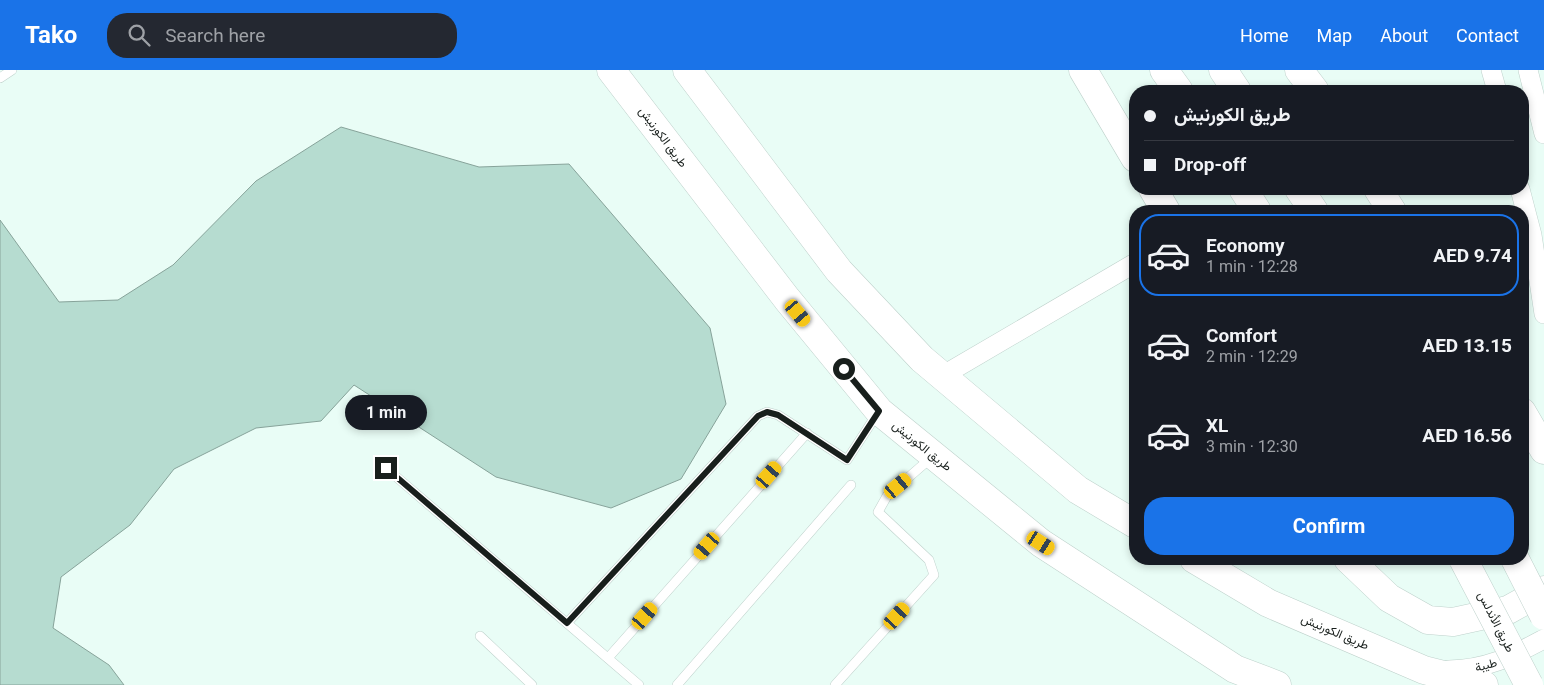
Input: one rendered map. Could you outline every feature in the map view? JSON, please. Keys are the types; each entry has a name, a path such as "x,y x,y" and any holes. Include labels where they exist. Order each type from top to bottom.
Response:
{"main road":[{"name":"طريق الكورنيش","path":"611,70 787,299 879,411 1041,543 1235,669 1277,685"},
{"path":"688,70 839,271 922,359 1078,490 1129,520"},
{"path":"1083,70 1129,148"},
{"path":"1164,70 1175,85"},
{"path":"1223,70 1233,85"},
{"path":"1298,70 1309,85"},
{"path":"1529,424 1544,450"},
{"name":"طريق الكورنيش","path":"1204,565 1268,603 1424,670 1484,685"},
{"path":"1354,565 1389,598 1428,620 1453,622 1508,610 1544,590"},
{"name":"طريق الأندلس","path":"1466,565 1528,685"},
{"path":"1518,565 1544,616"}],"street":[{"path":"1492,70 1496,85"},
{"path":"1528,70 1544,134"},
{"path":"1529,224 1544,314"},
{"path":"942,376 1129,267"},
{"name":"طيبة","path":"1424,670 1472,669 1500,662 1544,639"}],"lane":[{"path":"0,78 12,70"},
{"path":"567,623 758,416 767,412 778,415 847,460 879,411"},
{"path":"608,658 806,433"},
{"path":"835,685 934,575 928,560 878,512 886,496 934,456"},
{"path":"386,468 639,685"},
{"path":"677,685 851,485"},
{"path":"480,636 532,685"}],"shaded area":[{"path":"341,127 479,167 569,164 710,328 726,404 681,479 611,508 496,477 354,385 321,421 256,428 174,469 130,525 61,577 53,628 109,665 124,685 0,685 0,220 59,302 118,300 173,265 256,181"}],"route":[{"path":"386,468 567,623 758,416 767,412 778,415 847,460 879,411 844,369"}]}
